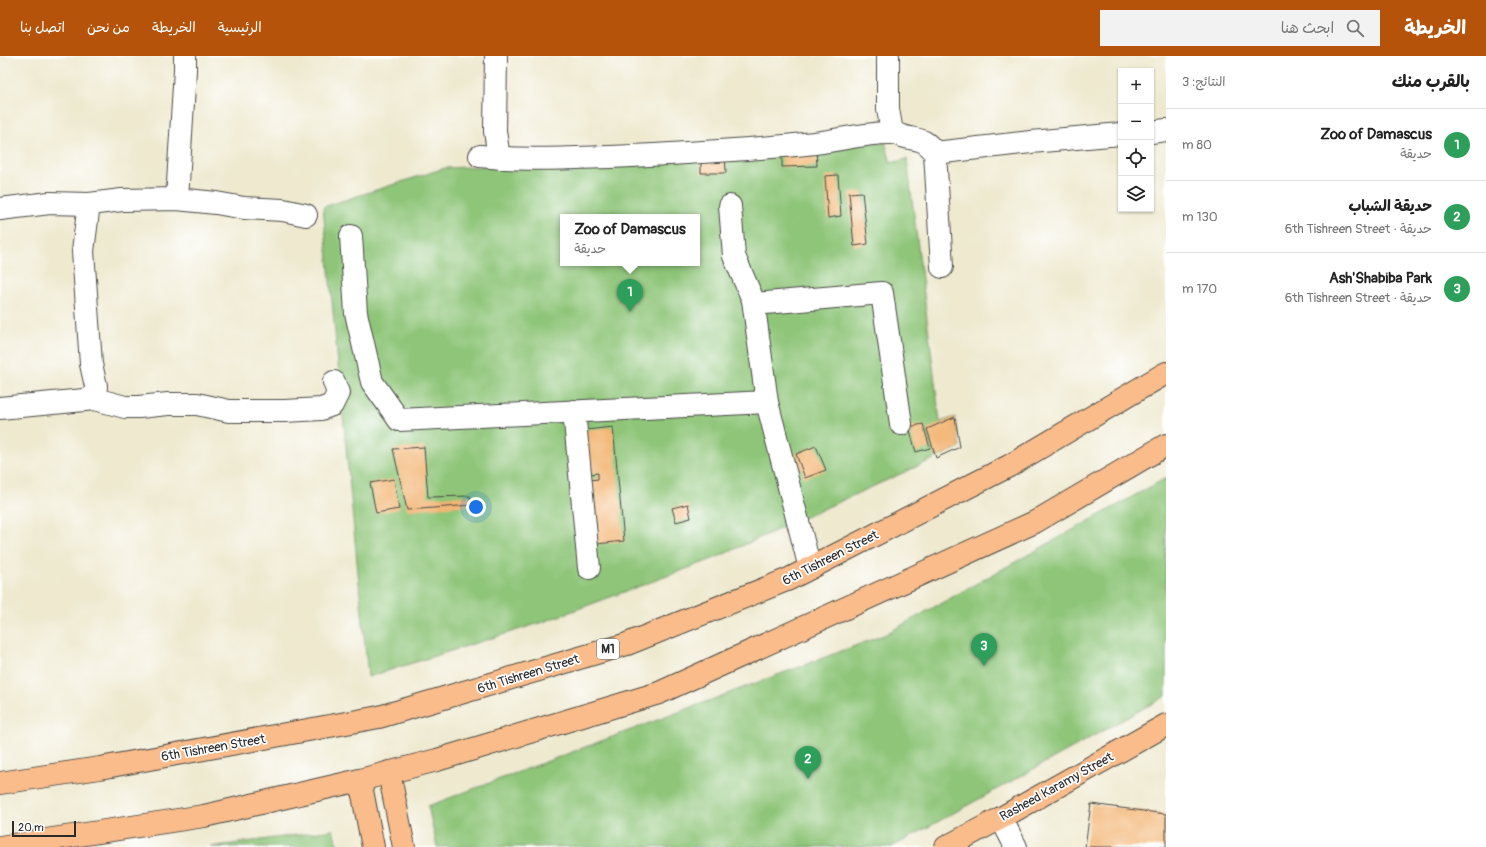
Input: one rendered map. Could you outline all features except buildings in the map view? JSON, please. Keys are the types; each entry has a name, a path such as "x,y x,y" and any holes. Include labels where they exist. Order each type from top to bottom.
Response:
{"main road":[{"name":"6th Tishreen Street","path":"0,783 100,768 379,717 627,644 789,579 1009,466 1166,373"},
{"path":"4,845 204,816 360,780 437,760 659,693 1035,522 1166,445"},
{"name":"Rasheed Karamy Street","path":"946,847 1001,818 1166,725"},
{"path":"389,772 404,847"},
{"path":"360,780 373,847"}],"street":[{"path":"177,199 185,78 185,56"},
{"path":"496,56 494,131 489,157 572,158 675,154 817,143 854,136 892,132 903,137 916,138 929,144 935,153 942,267"},
{"path":"888,56 888,109 892,132"},
{"path":"1154,132 1166,130"},
{"path":"935,153 1118,134"},
{"path":"0,209 50,203 89,204 122,200 177,199 216,203 244,208 283,210 306,215"},
{"path":"89,204 83,251 91,364 96,386 95,399"},
{"path":"730,206 734,256 754,304 767,402 810,568"},
{"path":"351,236 356,313 372,382 399,420 767,402"},
{"path":"754,304 882,293 901,424"},
{"path":"0,408 95,399 125,407 168,404 197,404 229,410 321,410 332,405 338,393 334,382"},
{"path":"574,411 589,568"},
{"path":"1001,818 1016,847"}],"green space":[{"path":"885,142 891,163 907,159 940,422 955,417 960,447 713,559 543,622 368,677 323,207 445,168 563,163"},
{"path":"1166,478 1166,696 892,847 437,847 428,806 884,635"},
{"path":"333,830 338,847 210,847"}],"place":[{"name":"Zoo of Damascus","path":"630,312"},
{"name":"Ash'Shabiba Park","path":"984,666"},
{"name":"حديقة الشباب","path":"808,779"}]}
